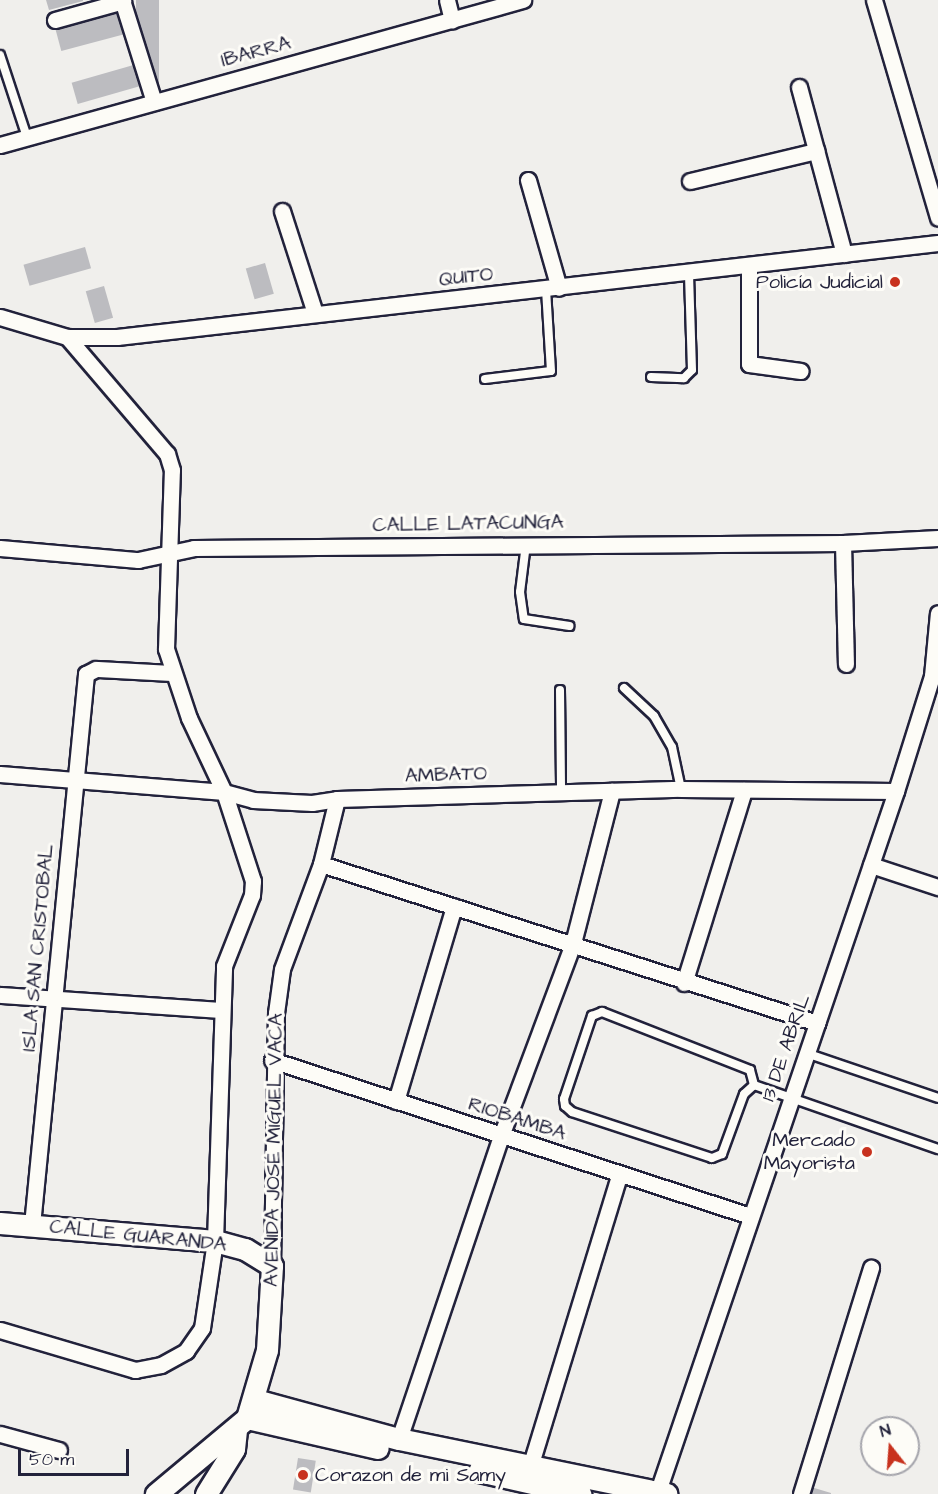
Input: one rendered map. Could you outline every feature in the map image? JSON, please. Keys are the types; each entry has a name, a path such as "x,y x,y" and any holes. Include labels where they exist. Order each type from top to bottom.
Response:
{"street":[{"path":"447,0 452,20"},
{"name":"IBARRA","path":"0,145 523,0"},
{"path":"874,0 938,218"},
{"path":"55,20 123,1 154,102"},
{"path":"799,87 844,254"},
{"path":"690,182 816,151"},
{"path":"528,180 553,289"},
{"path":"282,211 315,313"},
{"name":"QUITO","path":"0,317 67,337 117,337 315,313 553,289 938,243"},
{"path":"749,266 750,364 801,371"},
{"path":"0,1330 135,1370 161,1365 186,1351 201,1328 216,1241 220,1010 224,966 252,895 253,881 224,792 189,718 166,649 172,470 167,454 67,337"},
{"name":"CALLE LATACUNGA","path":"0,548 138,560 194,548 843,543 938,538"},
{"path":"843,543 846,664"},
{"name":"13 DE ABRIL","path":"660,1493 750,1216 896,791 932,676 938,613"},
{"name":"ISLA SAN CRISTOBAL","path":"33,1226 55,1001 73,780 86,674 96,669 173,673"},
{"name":"AMBATO","path":"0,774 224,792 254,800 312,803 337,799 681,789 896,791"},
{"path":"684,983 744,790"},
{"path":"399,1439 501,1136 573,943 612,791"},
{"name":"AVENIDA JOSÉ MIGUEL VACA","path":"206,1494 234,1449 246,1416 270,1326 272,1060 282,969 321,864 337,799"},
{"path":"321,864 573,943 684,983 817,1023"},
{"path":"871,865 938,887"},
{"path":"396,1101 454,906"},
{"path":"0,995 55,1001 220,1010"},
{"name":"RIOBAMBA","path":"272,1060 750,1216"},
{"path":"530,1467 619,1175"},
{"name":"CALLE GUARANDA","path":"0,1222 216,1241 245,1249 272,1266"},
{"path":"801,1494 871,1268"},
{"path":"246,1416 580,1494"},
{"path":"156,1494 246,1416 399,1439 660,1493"},
{"path":"0,1434 59,1450"}],"lane":[{"path":"0,55 27,137"},
{"path":"651,377 684,378 692,370 689,272"},
{"path":"485,379 552,371 553,289"},
{"path":"526,544 520,592 524,619 569,626"},
{"path":"624,688 654,716 666,737 681,789"},
{"path":"560,690 561,793"},
{"path":"602,1012 750,1070 754,1084 744,1094 728,1148 712,1158 572,1112 564,1099 592,1016 602,1012"},
{"path":"806,1053 938,1098"},
{"path":"754,1084 790,1099 938,1149"}],"building":[{"path":"46,0 83,0 83,1 49,10"},
{"path":"136,0 159,0 159,85 136,85"},
{"path":"122,11 128,33 61,51 55,29"},
{"path":"137,64 143,85 78,104 72,83"},
{"path":"85,247 91,268 30,286 23,265"},
{"path":"265,263 274,294 255,299 246,269"},
{"path":"104,286 113,318 95,323 86,291"},
{"name":"Corazon de mi Samy","path":"298,1458 316,1461 311,1492 293,1490"},
{"path":"811,1487 831,1493 831,1494 808,1494"}],"place":[{"name":"Policía Judicial","path":"895,282"},
{"name":"Mercado Mayorista","path":"867,1152"},
{"name":"Corazon de mi Samy","path":"303,1475"}]}
